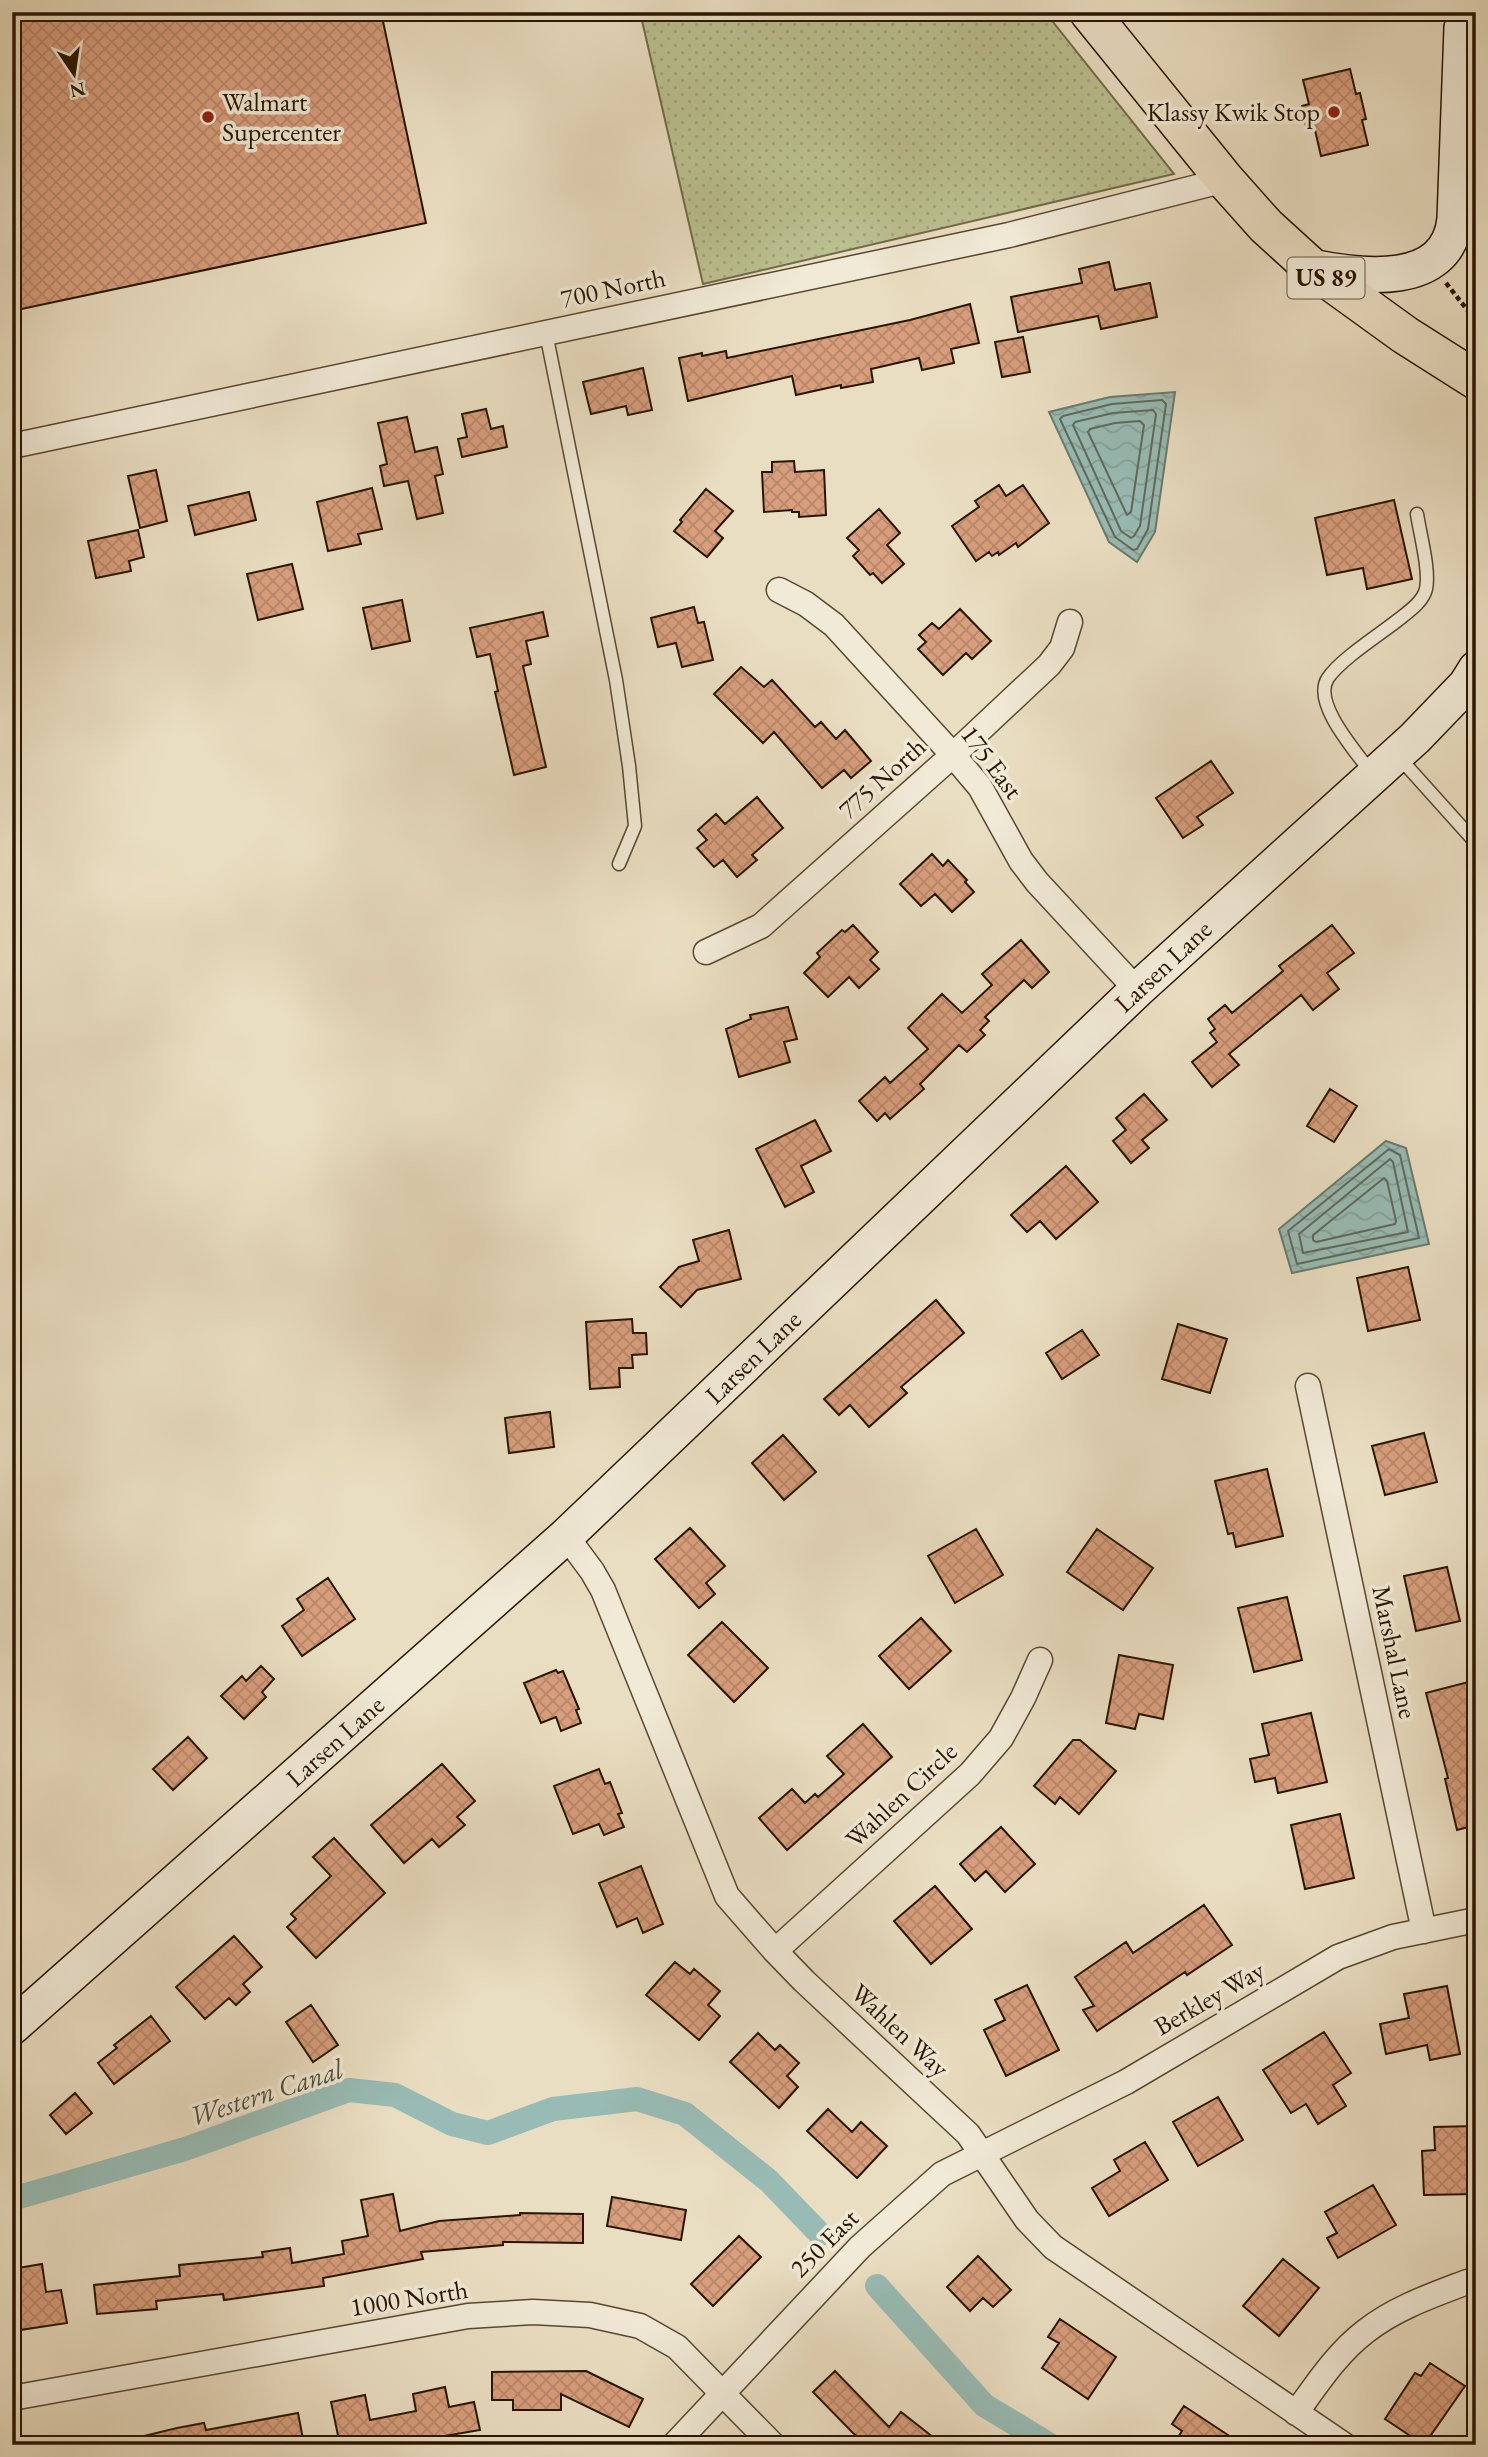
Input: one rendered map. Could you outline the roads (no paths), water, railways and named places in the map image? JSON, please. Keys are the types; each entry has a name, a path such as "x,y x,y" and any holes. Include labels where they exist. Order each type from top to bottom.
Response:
{"main road":[{"name":"US 89","path":"1089,12 1225,180 1266,226 1311,267 1405,335 1476,380"},
{"path":"1460,20 1476,87"},
{"path":"1311,267 1345,274 1381,276 1411,270 1441,255 1455,219 1460,20"},
{"name":"Larsen Lane","path":"12,2027 566,1536 1137,990 1385,765 1466,685 1476,669"}],"street":[{"name":"700 North","path":"12,446 1009,234 1225,180"},
{"name":"175 East","path":"779,590 806,604 834,625 953,755 981,787 1029,871 1137,990"},
{"name":"775 North","path":"706,952 761,926 953,755 1049,665 1062,648 1070,622"},
{"name":"Marshal Lane","path":"1308,1386 1424,1931"},
{"name":"Wahlen Way","path":"566,1536 603,1590 727,1896 775,1951 968,2134 1027,2220 1053,2246 1343,2445"},
{"name":"Wahlen Circle","path":"775,1951 970,1774 1001,1738 1040,1660"},
{"name":"Berkley Way","path":"983,2154 1126,2081 1339,1957 1393,1937 1476,1920"},
{"name":"250 East","path":"674,2445 860,2247 942,2175 983,2154"},
{"path":"1296,2413 1334,2361 1366,2331 1414,2303 1467,2281"},
{"name":"1000 North","path":"12,2398 468,2316 533,2312 590,2315 640,2326 677,2347 773,2445"}],"lane":[{"path":"546,333 616,680 629,766 635,826 619,864"},
{"path":"1417,514 1426,589 1420,600 1406,614 1341,664 1326,679 1324,695 1333,720 1476,843"}],"water":[{"path":"1175,392 1155,532 1137,562 1109,542 1049,412 1110,397"},
{"path":"1386,1141 1406,1148 1429,1244 1292,1273 1279,1229"}],"waterway":[{"name":"Western Canal","path":"12,2199 185,2149 349,2090 395,2095 452,2124 488,2133 553,2109 637,2099 685,2114 769,2181 820,2234"},
{"name":"Western Canal","path":"877,2286 984,2405 1050,2445"}],"place":[{"name":"Klassy Kwik Stop","path":"1334,112"},
{"name":"Walmart Supercenter","path":"208,117"}]}
